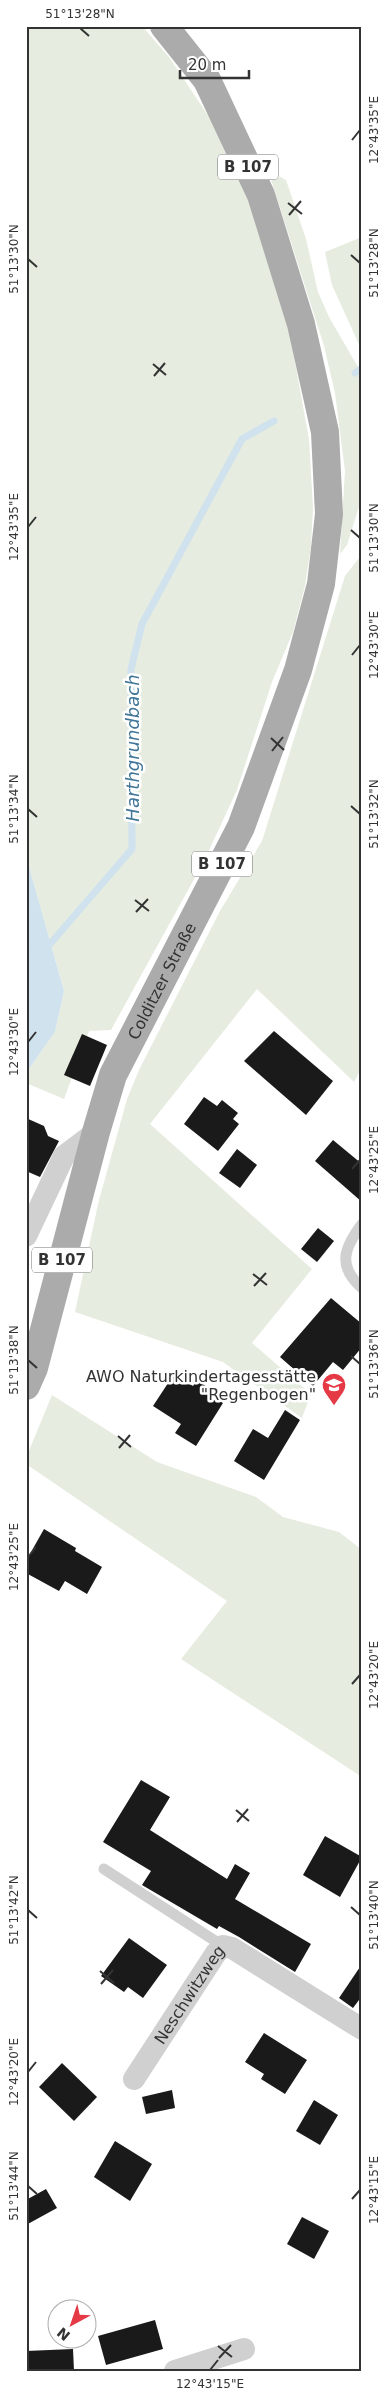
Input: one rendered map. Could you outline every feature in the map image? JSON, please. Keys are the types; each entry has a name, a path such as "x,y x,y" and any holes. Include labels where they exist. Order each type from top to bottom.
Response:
{"main road":[{"name":"Colditzer Straße","path":"26,1386 34,1368 96,1132 113,1075 241,827 298,670 321,584 328,514 326,432 301,324 261,195 207,80 164,26"}],"street":[{"path":"26,1236 64,1156 96,1132"},
{"name":"Neschwitzweg","path":"134,2079 216,1953 223,1946 232,1948 362,2029"},
{"path":"175,2371 244,2349"}],"lane":[{"path":"362,1224 347,1248 346,1256 349,1276 362,1288"},
{"path":"104,1869 223,1946"}],"shaded area":[{"path":"26,26 142,26 169,57 215,126 238,166 288,324 309,439 313,508 311,546 305,586 293,632 272,682 237,790 204,861 111,1030 89,1031 64,1099 26,1083 26,1073 55,1032 64,991 26,856"},
{"path":"268,170 286,180 306,239 318,292 329,317 362,374 362,497 347,545 340,554 345,471 335,393 324,346"},
{"path":"362,237 362,351 332,285 325,252"},
{"path":"362,550 362,1067 354,1082 257,989 150,1124 312,1269 252,1343 311,1394 302,1418 223,1362 75,1312 98,1204 127,1099 139,1070 220,911 262,841 345,576 359,558"},
{"path":"52,1395 157,1462 256,1497 283,1517 339,1532 362,1550 362,1777 181,1659 227,1601 26,1464 26,1458"}],"water":[{"path":"26,856 64,991 55,1032 26,1073"}],"building":[{"path":"274,1031 333,1081 306,1115 244,1061"},
{"path":"82,1034 107,1045 90,1086 64,1075"},
{"path":"204,1097 217,1106 222,1100 238,1113 233,1119 239,1124 218,1151 184,1124"},
{"path":"26,1118 44,1126 48,1136 59,1141 40,1177 26,1171"},
{"path":"333,1140 362,1164 362,1202 315,1161"},
{"path":"237,1149 257,1165 240,1188 219,1173"},
{"path":"318,1228 334,1241 317,1262 301,1249"},
{"path":"331,1298 362,1324 362,1347 343,1370 333,1362 313,1386 280,1357"},
{"path":"174,1374 193,1386 197,1380 216,1393 214,1397 223,1403 196,1446 175,1433 181,1424 153,1406"},
{"path":"285,1410 300,1420 264,1480 234,1461 253,1429 268,1438"},
{"path":"44,1529 76,1548 75,1551 102,1567 87,1594 65,1581 59,1591 26,1573 26,1561"},
{"path":"141,1780 170,1797 150,1830 227,1879 235,1864 250,1873 235,1899 311,1944 295,1972 239,1937 219,1926 217,1929 142,1885 151,1871 103,1842"},
{"path":"325,1836 362,1857 340,1897 303,1875"},
{"path":"129,1938 167,1965 143,1998 128,1987 124,1992 101,1976"},
{"path":"362,1964 362,1996 353,2008 339,1998"},
{"path":"264,2033 307,2060 285,2094 261,2079 264,2074 245,2062"},
{"path":"62,2063 97,2097 74,2121 39,2087"},
{"path":"172,2090 175,2108 146,2114 142,2097"},
{"path":"314,2100 338,2115 320,2145 296,2131"},
{"path":"115,2141 152,2164 130,2201 94,2177"},
{"path":"46,2189 57,2208 26,2225 26,2200"},
{"path":"302,2217 329,2231 314,2259 287,2244"},
{"path":"155,2320 163,2349 106,2365 98,2336"},
{"path":"73,2350 74,2371 26,2371 26,2351"}],"waterway":[{"name":"Harthgrundbach","path":"355,373 362,368"},
{"name":"Harthgrundbach","path":"26,954 50,944 132,849 131,669 142,624 242,439 274,421"}],"place":[{"name":"AWO Naturkindertagesstätte \"Regenbogen\"","path":"334,1406"}]}
